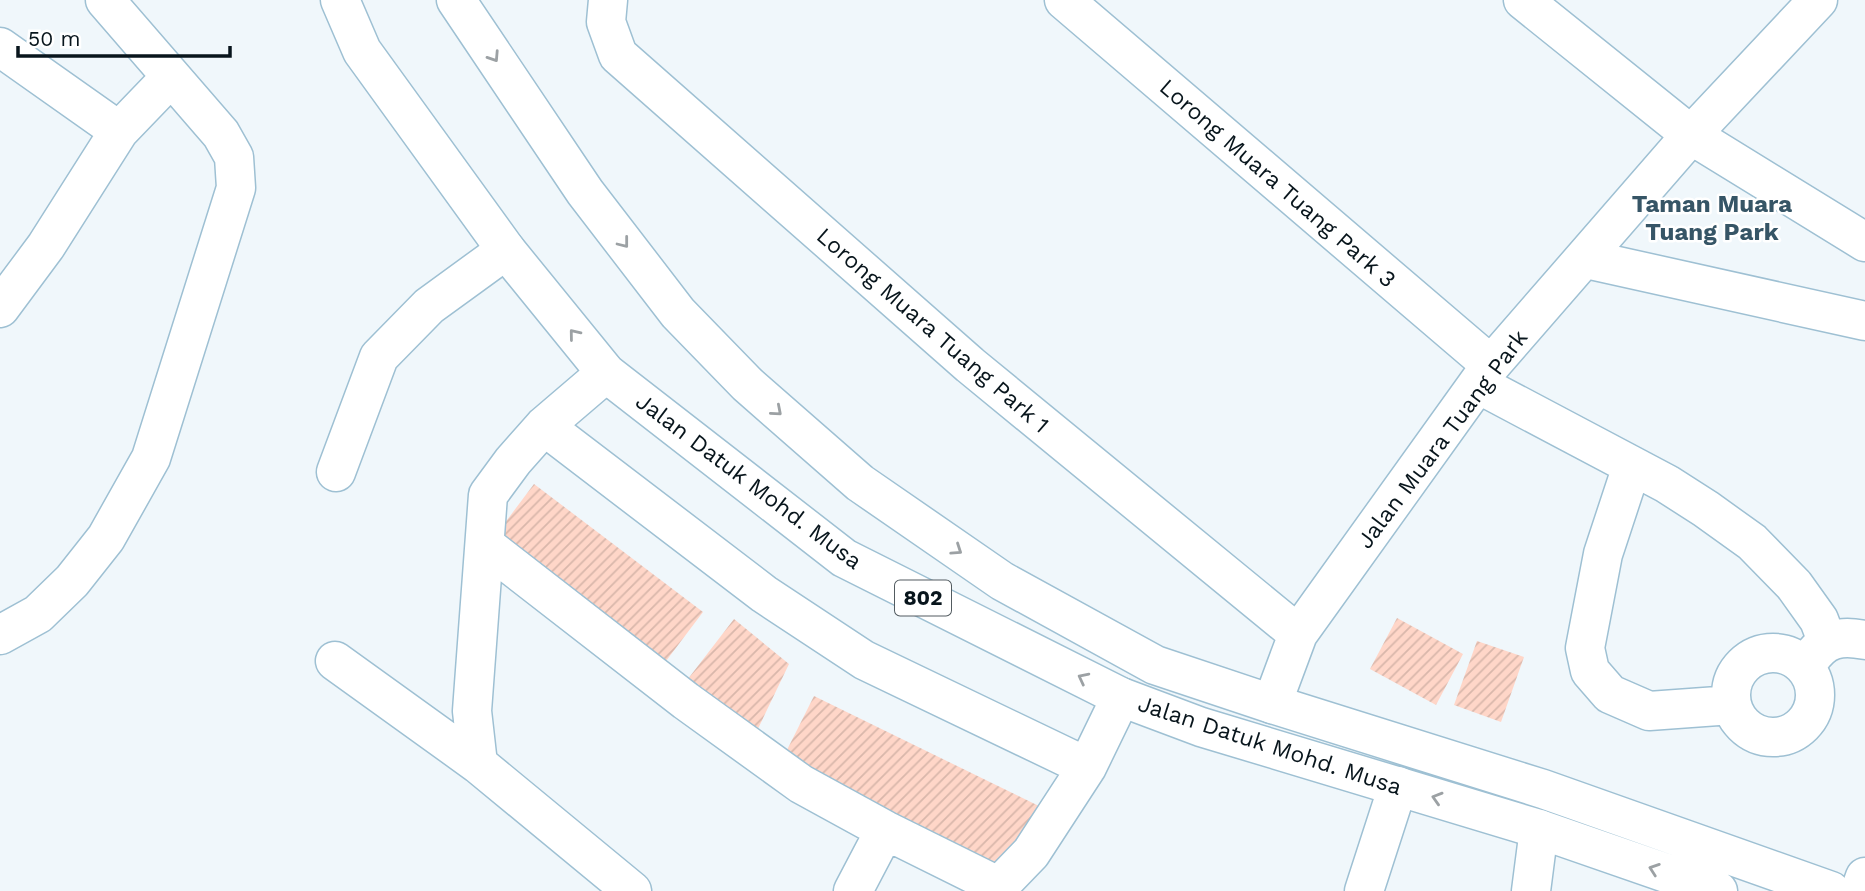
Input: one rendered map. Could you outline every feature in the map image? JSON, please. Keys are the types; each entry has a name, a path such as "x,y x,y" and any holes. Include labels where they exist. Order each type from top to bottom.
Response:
{"main road":[{"path":"0,635 38,614 72,581 106,538 151,458 236,188 234,157 221,134 104,0"},
{"name":"Jalan Datuk Mohd. Musa","path":"457,0 584,192 678,313 747,384 860,484 1002,581 1155,665 1543,789 1831,891"},
{"name":"Lorong Muara Tuang Park 1","path":"608,0 606,22 618,55 970,365 1298,634"},
{"name":"Lorong Muara Tuang Park 3","path":"1064,0 1485,375 1687,497 1752,542 1794,585 1819,620 1816,654"},
{"path":"1523,0 1691,135 1865,242"},
{"name":"Jalan Muara Tuang Park","path":"1272,704 1298,634 1485,375 1691,135 1818,0"},
{"name":"Jalan Datuk Mohd. Musa","path":"346,3 362,51 506,250 606,373 844,558 1121,697 1201,727 1539,829 1718,891"},
{"path":"0,47 119,131"},
{"path":"0,308 46,246 119,131 171,77"},
{"path":"335,472 379,357 429,306 506,250"},
{"path":"1586,259 1865,321"},
{"path":"478,764 472,711 488,495 544,426 606,373"},
{"path":"544,426 764,594 864,660 1087,767"},
{"path":"1632,466 1603,554 1586,648 1590,671 1611,694 1649,711 1732,705"},
{"path":"485,545 686,701 801,784 885,830 996,885 1004,881 1031,853 1087,767 1121,697"},
{"path":"1816,654 1814,706 1799,729 1787,735 1773,737 1759,735 1747,728 1732,705 1731,691 1742,665 1754,657 1768,653 1781,653 1794,658 1816,654 1849,637 1865,640"},
{"path":"335,661 478,764 632,891"},
{"path":"1364,891 1398,786"},
{"path":"1531,891 1539,829"},
{"path":"853,891 885,830"},
{"path":"1860,891 1865,877"}],"building":[{"path":"534,484 703,612 660,669 492,540"},
{"path":"1397,618 1463,654 1436,705 1370,669"},
{"path":"734,619 789,664 754,737 681,688"},
{"path":"1477,641 1524,657 1501,722 1454,705"},
{"path":"814,696 1045,809 998,871 780,764"}],"district":[{"name":"Taman Muara Tuang Park","path":"1712,218"}]}
